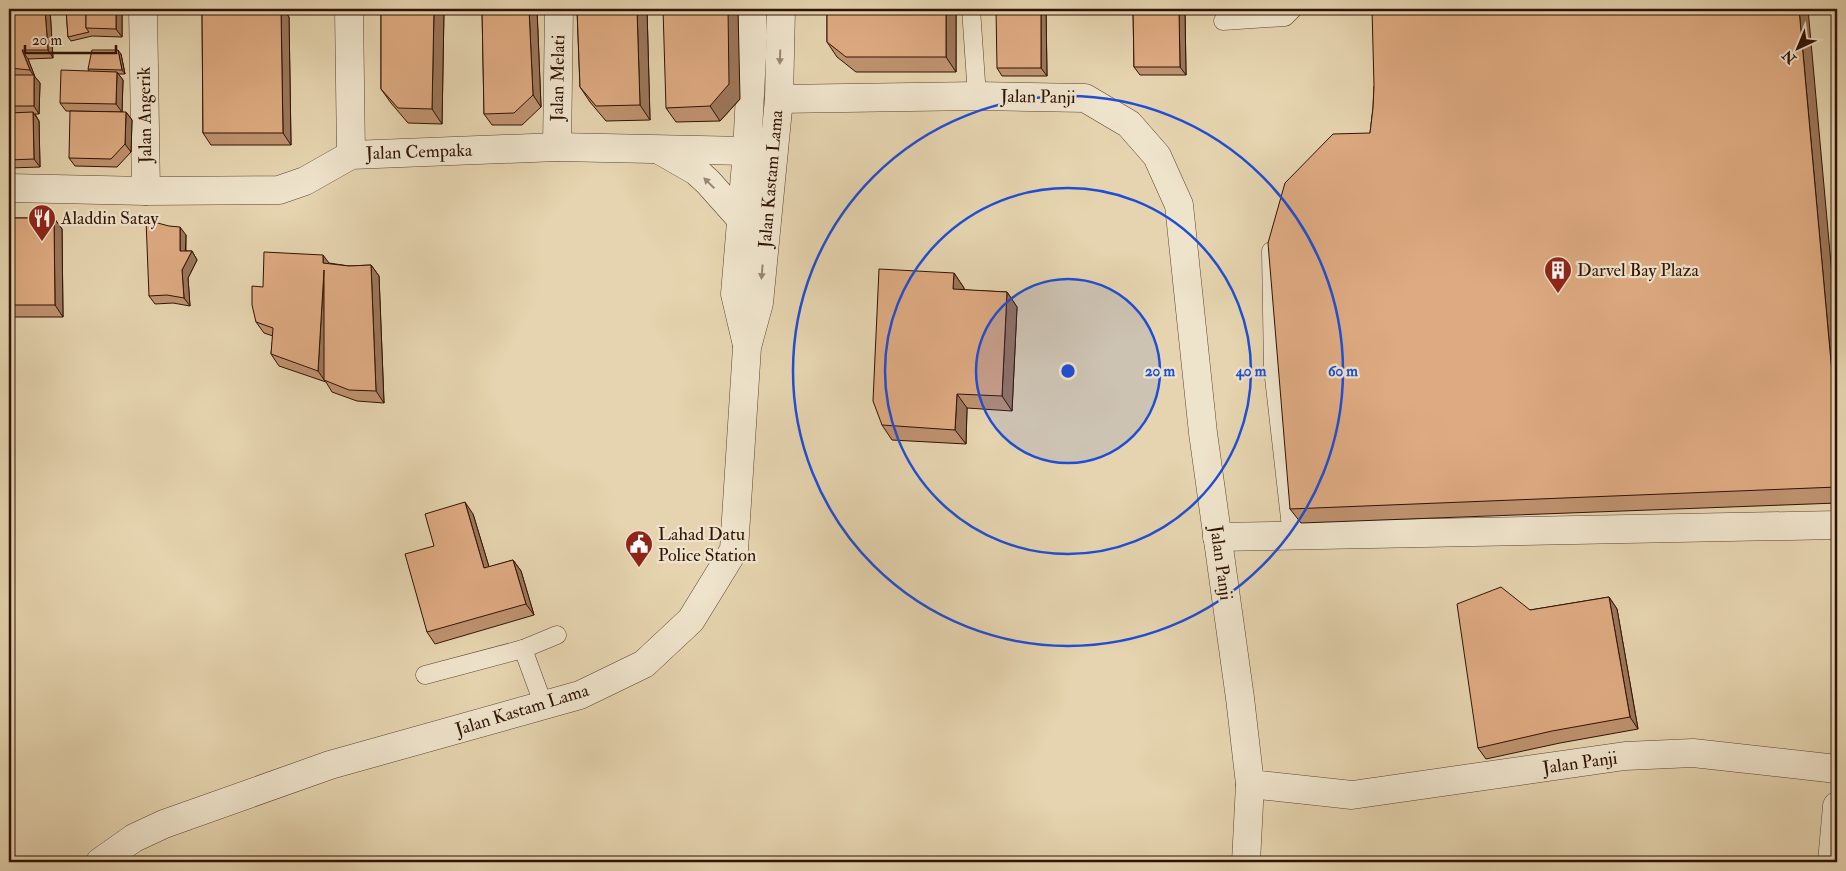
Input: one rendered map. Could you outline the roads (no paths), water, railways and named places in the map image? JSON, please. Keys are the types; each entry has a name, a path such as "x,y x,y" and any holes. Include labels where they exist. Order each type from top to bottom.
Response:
{"street":[{"name":"Jalan Angerik","path":"143,9 146,191"},
{"path":"348,9 351,155"},
{"name":"Jalan Melati","path":"557,147 559,9"},
{"name":"Jalan Kastam Lama","path":"748,346 735,294 747,151 753,36 752,9"},
{"name":"Jalan Kastam Lama","path":"100,862 134,838 164,824 330,765 580,696 644,664 691,620 734,550 748,346 759,303 779,99 781,9"},
{"name":"Jalan Panji","path":"779,99 976,96 1085,98 1129,124 1157,156 1179,205 1203,433 1239,689 1250,784 1352,795 1625,756 1693,753 1837,769"},
{"name":"Jalan Cempaka","path":"9,188 146,191 279,190 305,181 351,155 557,147 747,151"},
{"path":"658,149 696,171 741,219"},
{"path":"1217,537 1837,524"},
{"path":"1246,862 1250,784"},
{"path":"1832,862 1837,806"}],"lane":[{"path":"972,9 976,96"},
{"path":"1223,21 1285,16 1293,9"},
{"path":"1276,236 1270,254 1273,369 1292,536"},
{"path":"425,675 523,649 557,636"},
{"path":"523,649 544,706"}],"place":[{"name":"Aladdin Satay","path":"42,242"},
{"name":"Darvel Bay Plaza","path":"1558,294"},
{"name":"Lahad Datu Police Station","path":"639,568"}]}
